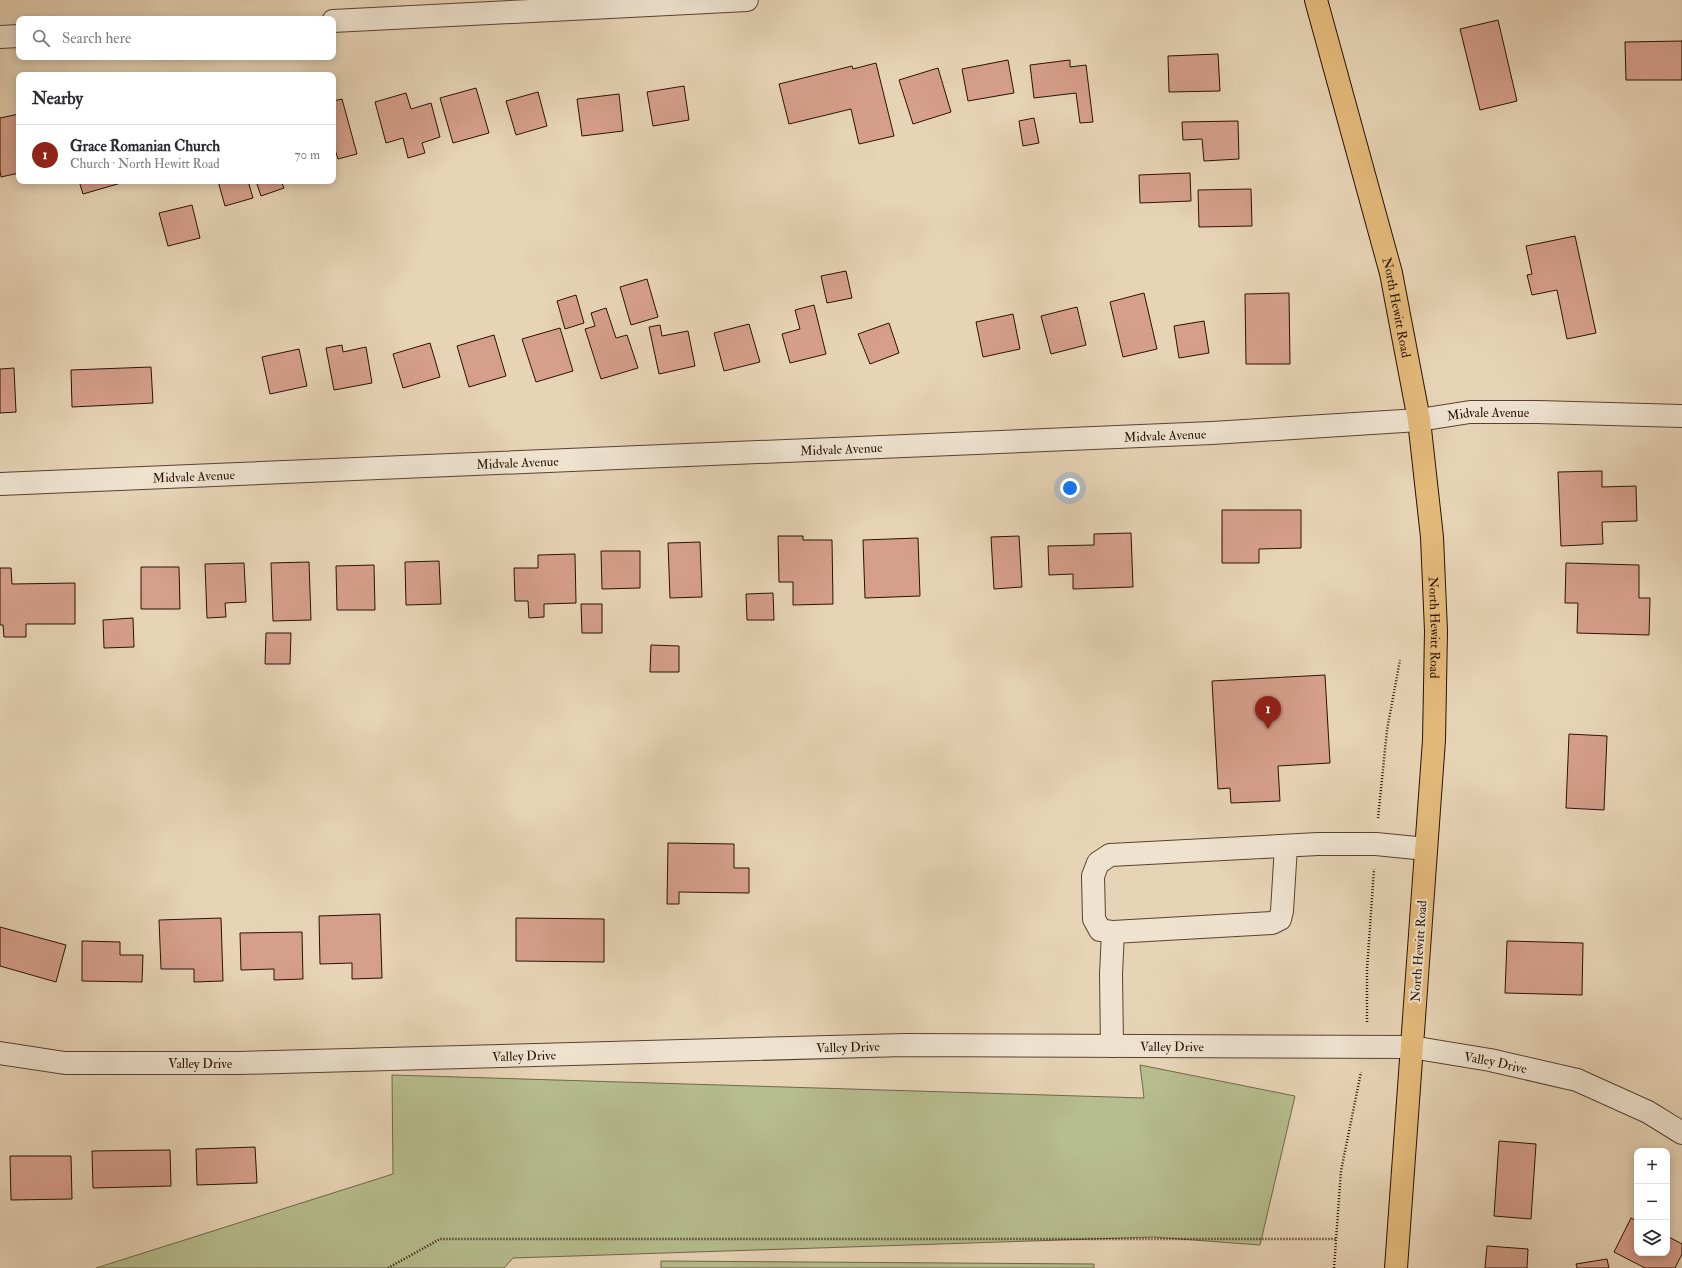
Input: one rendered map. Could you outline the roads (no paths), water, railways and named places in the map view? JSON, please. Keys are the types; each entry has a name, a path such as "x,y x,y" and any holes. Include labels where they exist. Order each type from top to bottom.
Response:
{"main road":[{"name":"North Hewitt Road","path":"1316,0 1391,273 1419,420 1432,537 1436,631 1434,740 1396,1268"}],"street":[{"path":"336,20 747,0"},
{"path":"0,37 16,36"},
{"name":"Midvale Avenue","path":"0,484 1212,433 1419,420 1470,412 1538,412 1682,416"},
{"path":"1286,846 1282,911 1280,919 1272,923 1113,932 1100,930 1094,919 1093,876 1098,863 1110,856 1318,844 1376,844 1426,849"},
{"path":"1112,1046 1111,974 1113,932"},
{"name":"Valley Drive","path":"0,1053 65,1063 240,1063 905,1045 1411,1047 1490,1060 1577,1080 1648,1112 1682,1133"}],"place":[{"name":"Grace Romanian Church","path":"1268,729"}]}
